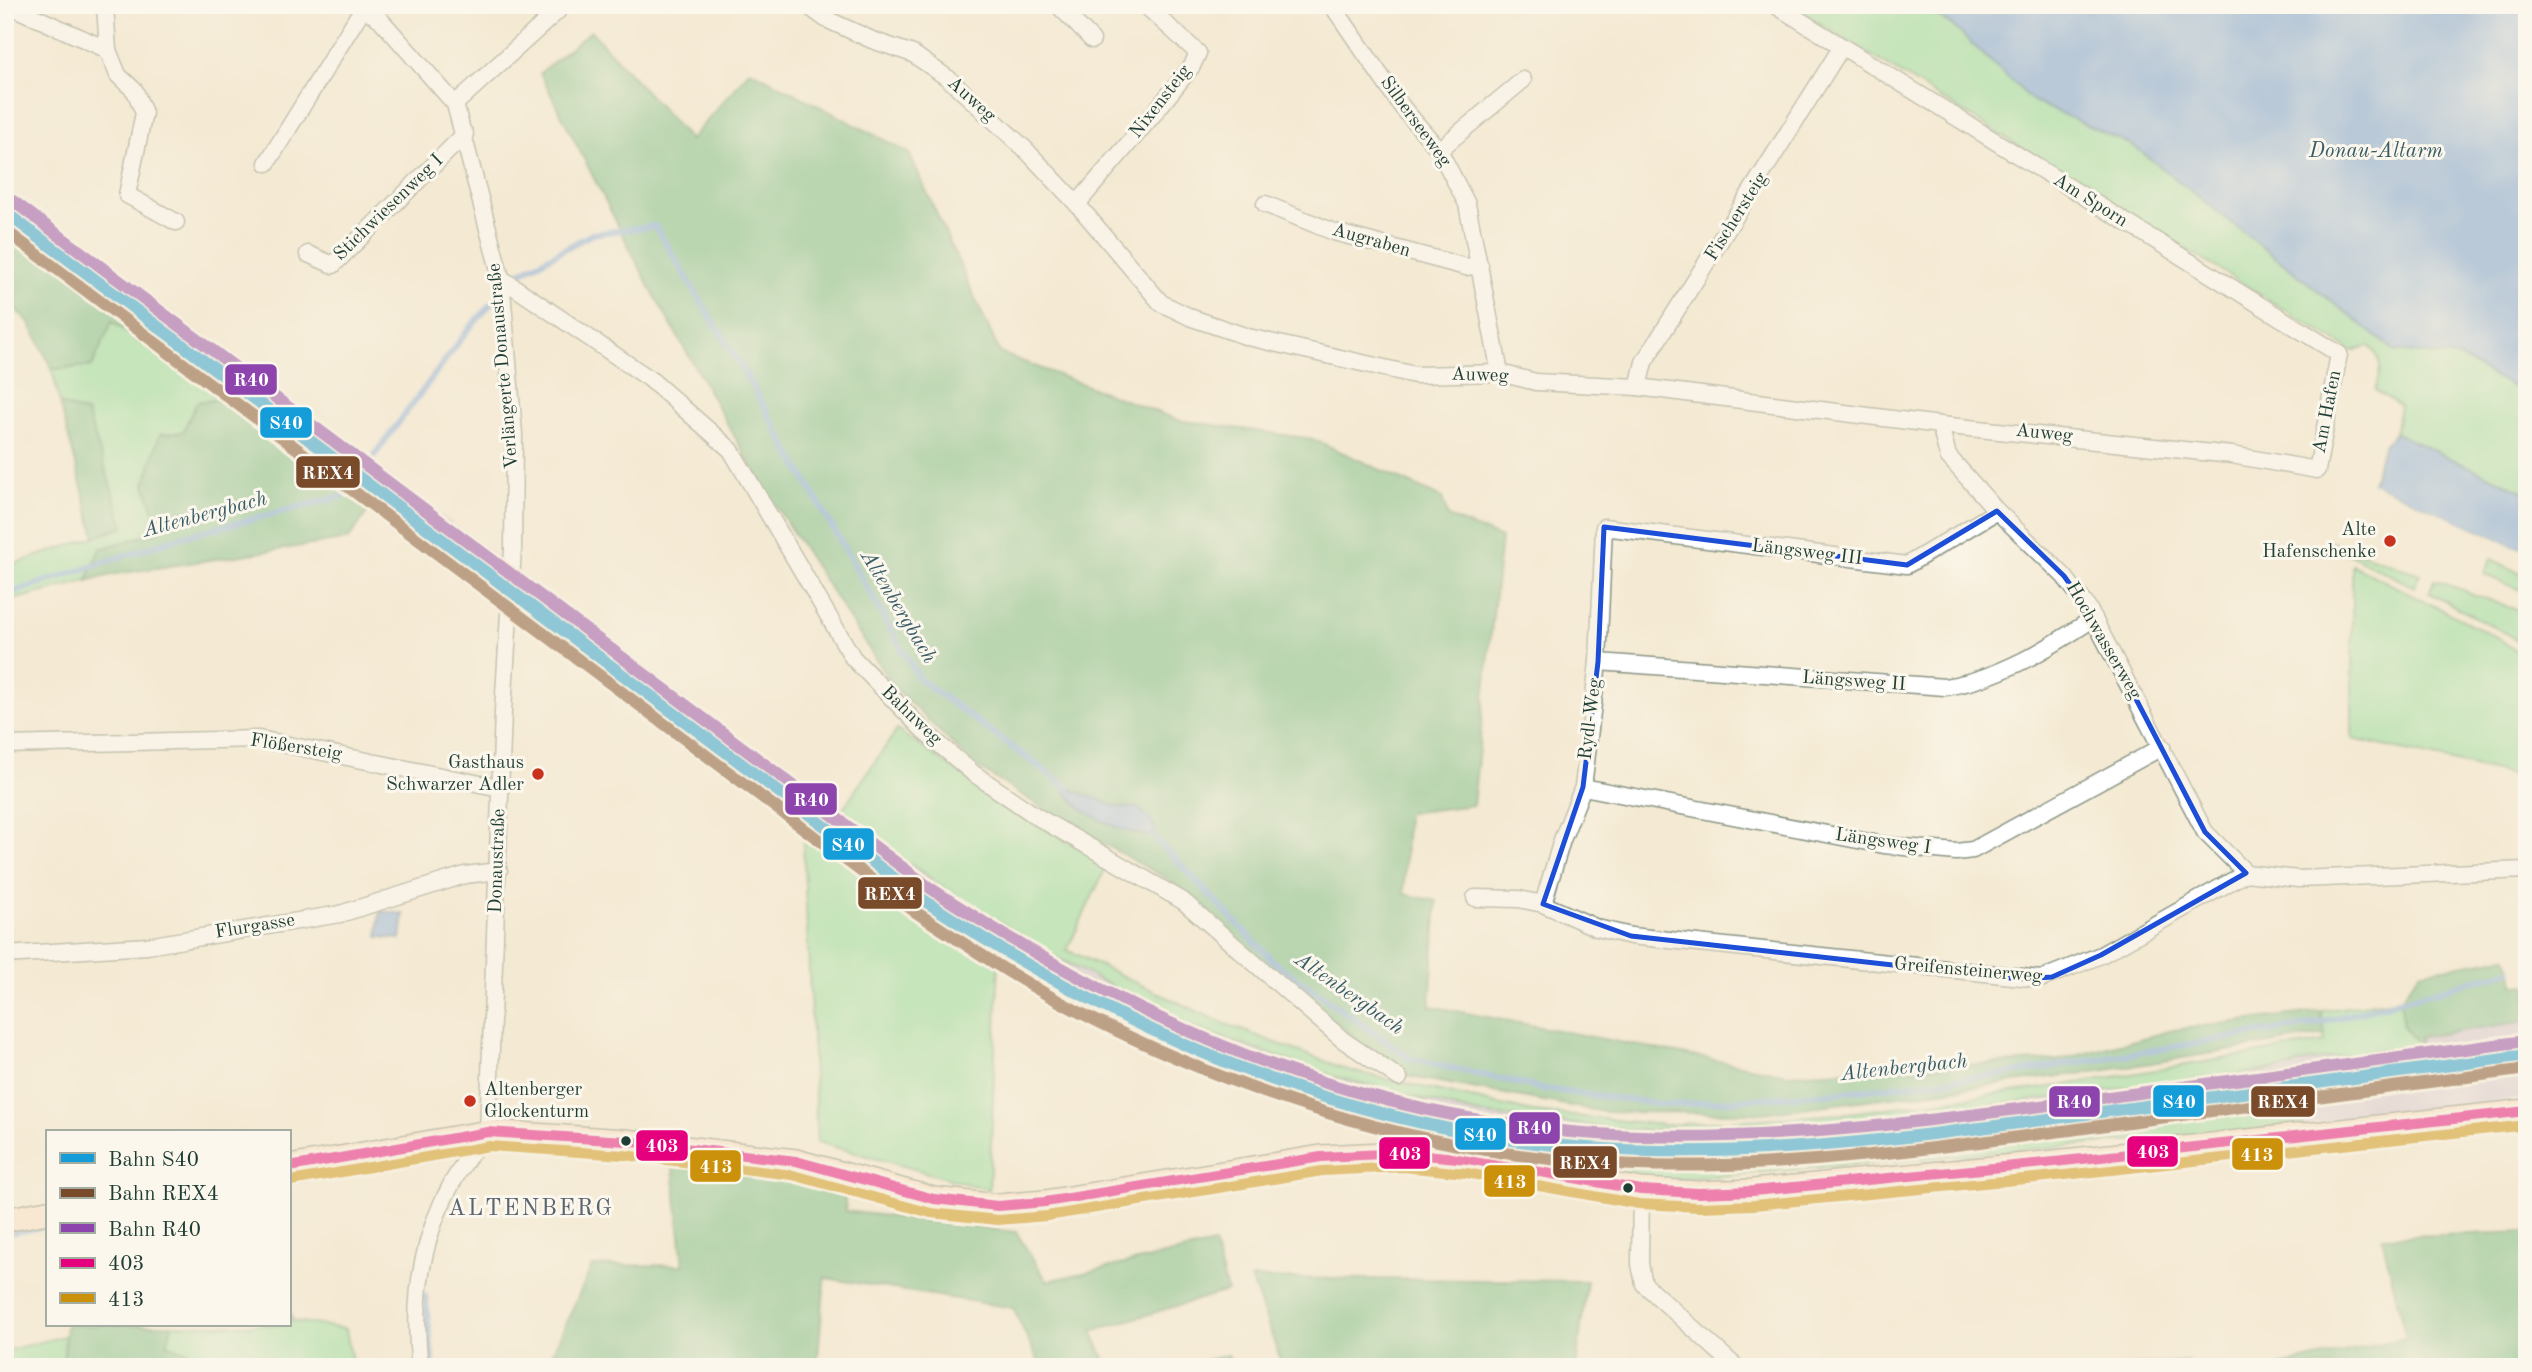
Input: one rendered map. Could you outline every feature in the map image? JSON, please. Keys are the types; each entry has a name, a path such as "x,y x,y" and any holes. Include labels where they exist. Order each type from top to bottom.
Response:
{"main road":[{"path":"290,1167 488,1132 625,1141 796,1161 934,1199 998,1206 1045,1202 1321,1157 1403,1153 1468,1160 1641,1190 1699,1193 1767,1190 2527,1111"},
{"path":"5,1220 46,1212"}],"street":[{"path":"8,5 108,50"},
{"path":"105,5 108,50 118,75 135,91 144,113 127,195 176,222"},
{"path":"267,163 369,9 455,104 564,5"},
{"name":"Auweg","path":"807,5 827,19 872,40 913,54 949,79 1025,149 1077,204 1161,303 1192,318 1248,337 1415,375 1500,373 1536,382 1638,387 1940,425 2232,455 2317,470"},
{"name":"Nixensteig","path":"1077,204 1168,96 1198,53 1145,5"},
{"name":"Silberseeweg","path":"1332,5 1402,107 1439,150 1467,204 1500,373"},
{"name":"Am Sporn","path":"1775,5 2339,354"},
{"path":"1066,8 1092,40"},
{"name":"Fischersteig","path":"1638,387 1644,362 1841,48"},
{"path":"1439,150 1523,80"},
{"name":"Verlängerte Donaustraße","path":"455,104 466,134 501,278 514,434 513,549"},
{"name":"Stichwiesenweg I","path":"308,254 333,265 466,134"},
{"name":"Augraben","path":"1265,204 1334,232 1466,267 1480,265"},
{"name":"Bahnweg","path":"501,278 650,379 731,450 853,658 926,733 973,773 1036,816 1183,901 1343,1040 1399,1078"},
{"name":"Am Hafen","path":"2317,470 2339,354"},
{"name":"Hochwasserweg","path":"1940,425 1948,456 1997,512 2064,576 2094,618 2205,832 2246,873"},
{"name":"Längsweg III","path":"1604,527 1907,565 1997,512"},
{"name":"Rydl-Weg","path":"1543,904 1562,840 1583,787 1598,662 1604,527"},
{"name":"Donaustraße","path":"488,1132 500,788 513,549"},
{"name":"Längsweg II","path":"1598,662 1945,687 1996,674 2065,638 2094,618"},
{"name":"Flößersteig","path":"5,745 259,739 500,788"},
{"name":"Längsweg I","path":"1583,787 1884,845 1956,852 1973,850 2162,747"},
{"path":"2246,873 2298,879 2527,870"},
{"name":"Flurgasse","path":"5,956 147,946 340,914 465,875 499,871"},
{"name":"Greifensteinerweg","path":"1475,898 1519,899 1543,904 1597,928 1631,936 2041,979 2101,955 2246,873"},
{"path":"421,1367 416,1295 425,1246 465,1159 488,1132"},
{"path":"1641,1190 1640,1264 1644,1284 1736,1367"}],"highlighted area":[{"path":"1997,511 2064,576 2094,618 2205,832 2246,873 2101,955 2052,977 2019,979 1631,936 1543,904 1583,787 1598,662 1604,527 1907,565"}],"shaded area":[{"path":"5,187 839,814 943,887 1061,960 1189,1026 1332,1076 1479,1114 1633,1130 1958,1111 2293,1067 2299,1063 2419,1045 2418,1037 2527,1021 2527,1098 2303,1126 2298,1098 1854,1155 1708,1165 1584,1158 1462,1144 1353,1117 1196,1061 1046,987 999,960 802,821 5,223"}],"green space":[{"path":"1789,5 1920,5 1953,26 2033,101 2134,146 2395,351 2458,357 2527,394 2527,493 2395,433 2400,406 2375,390 2380,366 2377,356 2369,346 2352,351"},
{"path":"591,31 690,140 750,70 909,153 1000,353 1178,420 1313,439 1442,498 1448,517 1501,538 1473,805 1407,813 1404,894 1437,901 1430,1006 1787,1074 2060,1060 2173,1030 2321,1011 2325,1035 2101,1071 1762,1113 1604,1112 1406,1076 1283,983 1167,879 1068,824 974,765 893,686 761,483 649,286 540,73"},
{"path":"5,223 189,361 181,370 112,321 92,366 52,369 29,322 5,300"},
{"path":"111,321 181,370 189,361 226,388 216,400 197,402 183,432 145,484 160,531 100,549 87,581 5,602 5,567 124,527 87,414 60,404 52,369 92,366"},
{"path":"226,388 375,500 349,539 116,574 87,581 100,549 160,531 145,484 160,434 183,432 197,402 216,400"},
{"path":"60,404 87,413 124,527 95,537"},
{"path":"2330,542 2420,574 2414,587 2330,545"},
{"path":"2491,559 2527,576 2527,593 2484,574"},
{"path":"2352,565 2499,638 2524,658 2527,778 2352,739"},
{"path":"2435,580 2527,614 2527,650 2508,634 2429,593"},
{"path":"897,730 1027,819 1108,863 1067,950 1220,1022 1351,1071 1533,1112 1665,1125 1841,1114 2065,1085 2325,1042 2321,1011 2401,999 2403,1026 2419,1045 2299,1063 2293,1067 1843,1124 1633,1130 1479,1114 1332,1076 1189,1026 1061,960 943,887 839,814"},
{"path":"802,821 999,960 989,1190 817,1142"},
{"path":"2507,957 2516,986 2527,985 2527,1021 2419,1037 2419,1045 2403,1026 2401,999 2420,972"},
{"path":"2298,1098 2303,1126 1661,1181 1462,1144 1584,1158 1708,1165 1854,1155 2044,1128"},
{"path":"673,1167 802,1177 844,1191 846,1211 1016,1232 1047,1281 1214,1244 1227,1291 1092,1331 1108,1367 1041,1367 1013,1308 825,1278 817,1367 546,1367 592,1266 683,1265"},
{"path":"2527,1232 2527,1367 2275,1367 2406,1338 2382,1237"},
{"path":"1251,1278 1587,1281 1576,1367 1283,1367"},
{"path":"290,1313 293,1321 346,1329 352,1363 226,1367 167,1344 172,1326 290,1326"},
{"path":"66,1326 172,1326 167,1344 226,1367 63,1367"},
{"path":"68,1335 63,1367 5,1367 5,1351"},
{"path":"1228,1355 1236,1367 1178,1367"},
{"path":"2187,1361 2192,1367 2119,1367"}],"water":[{"name":"Donau-Altarm","path":"1920,5 2527,5 2527,394 2458,357 2395,351 2134,146 2033,101 1953,26"},
{"path":"2395,433 2527,493 2527,552 2372,483 2384,444"},
{"path":"1063,786 1117,807 1138,808 1154,824 1156,837 1130,832 1090,814 1070,797"},
{"path":"380,911 404,914 401,939 378,937"}],"pier":[{"path":"2372,483 2527,552 2527,555 2371,486"}],"waterway":[{"name":"Altenbergbach","path":"522,272 592,234 655,226 743,370 919,679 1068,788"},
{"name":"Altenbergbach","path":"5,595 181,537 344,496 467,331 491,304"},
{"name":"Altenbergbach","path":"1151,834 1275,963 1411,1059 1544,1089 1669,1105 1834,1093 2013,1073 2315,1024 2510,971"},
{"name":"Altenbergbach","path":"290,1181 438,1152"},
{"name":"Altenbergbach","path":"5,1234 46,1226"},
{"name":"Altenbergbach","path":"425,1296 433,1367"}],"rail line":[{"name":"R40","path":"13,201 930,888 998,931 1138,1008 1210,1041 1284,1069 1360,1093 1438,1112 1518,1126 1657,1137 1726,1136 1795,1133 1934,1120 2525,1041"},
{"name":"S40","path":"5,212 922,899 991,943 1132,1020 1204,1053 1277,1081 1353,1106 1432,1125 1513,1140 1583,1148 1723,1151 1792,1148 1932,1134 2527,1055"},
{"name":"REX4","path":"5,230 914,911 1016,976 1079,1012 1138,1041 1260,1091 1387,1129 1517,1155 1583,1162 1707,1165 1892,1153 2527,1069"}],"transit line":[{"name":"403","path":"290,1167 488,1132 625,1141 796,1161 934,1199 998,1206 1045,1202 1321,1157 1403,1153 1468,1159 1641,1190 1699,1193 1753,1191 2045,1163 2527,1111"},
{"name":"413","path":"291,1181 489,1146 624,1155 793,1175 931,1213 998,1220 1047,1216 1322,1171 1403,1167 1466,1173 1639,1204 1700,1207 1754,1205 2046,1177 2527,1125"}],"place":[{"name":"Alte Hafenschenke","path":"2390,541"},
{"name":"Gasthaus Schwarzer Adler","path":"538,774"},
{"name":"Altenberger Glockenturm","path":"470,1101"}],"district":[{"name":"ALTENBERG","path":"531,1208"}]}
